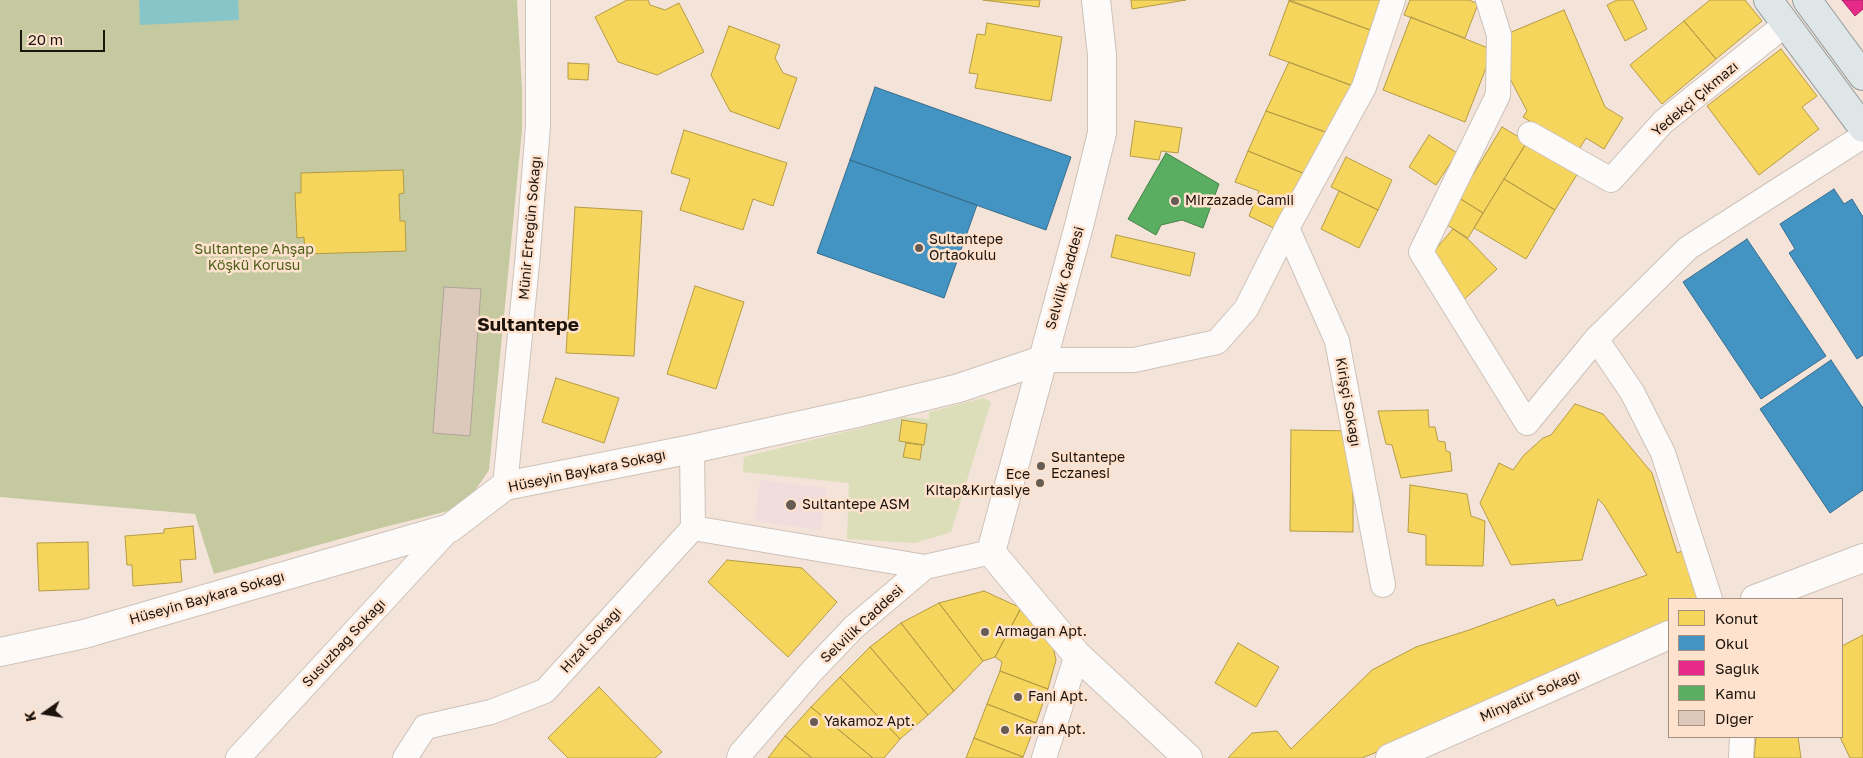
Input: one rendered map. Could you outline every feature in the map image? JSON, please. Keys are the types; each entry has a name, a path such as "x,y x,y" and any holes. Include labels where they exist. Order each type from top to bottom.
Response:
{"main road":[{"path":"1768,0 1787,23 1863,128"},
{"path":"1807,0 1863,76"}],"street":[{"name":"Münir Ertegün Sokağı","path":"505,486 538,126 538,0"},
{"name":"Selvilik Caddesi","path":"739,758 741,753 812,671 854,628 926,567 991,552 1080,222 1102,133 1102,54 1096,0"},
{"path":"1042,360 1134,360 1217,342 1246,309 1287,228 1364,87 1393,0"},
{"path":"1488,0 1499,35 1498,95 1422,252 1527,423 1596,339 1688,248 1863,136"},
{"name":"Yedekçi Çıkmazı","path":"1530,134 1611,180 1663,122 1787,23"},
{"name":"Kirişçi Sokağı","path":"1287,228 1337,340 1383,585"},
{"path":"1596,339 1632,392 1663,453 1710,598"},
{"name":"Hüseyin Baykara Sokağı","path":"0,652 84,634 450,528 505,486 692,449 861,412 959,388 1042,360"},
{"path":"692,449 693,528 926,567"},
{"name":"Susuzbağ Sokağı","path":"238,758 450,528"},
{"name":"Hızal Sokağı","path":"405,758 425,728 491,712 545,691 693,528"},
{"path":"991,552 1077,655 1188,758"},
{"path":"1758,598 1863,558"},
{"name":"Minyatür Sokağı","path":"1390,758 1668,635"},
{"path":"1044,758 1077,655"},
{"path":"1741,758 1742,738"}],"shaded area":[{"name":"Sultantepe ASM","path":"760,480 826,488 821,530 755,521"}],"green space":[{"name":"Sultantepe Ahşap Köşkü Korusu","path":"0,0 517,0 522,89 522,130 489,470 470,498 448,511 214,574 195,514 0,497"},
{"path":"983,398 991,402 951,532 915,543 847,539 849,483 743,472 744,457 905,417 929,419 929,412"}],"water":[{"path":"139,0 238,0 239,20 140,25"}],"building: Konut":[{"path":"627,0 648,0 650,5 665,10 679,3 704,52 657,75 618,62 595,17"},
{"path":"983,0 1040,0 1039,7"},
{"path":"1131,0 1186,0 1132,9"},
{"path":"1289,0 1384,0 1373,31"},
{"path":"1410,0 1469,0 1478,4 1465,38 1404,15"},
{"path":"1617,0 1633,0 1647,29 1625,41 1607,5"},
{"path":"1710,0 1745,0 1762,21 1716,59 1684,21"},
{"path":"1289,1 1373,31 1353,86 1269,55"},
{"path":"1564,10 1605,107 1623,118 1604,149 1586,138 1578,151 1523,117 1527,111 1506,71 1509,33"},
{"path":"1411,17 1493,50 1465,122 1383,90"},
{"path":"1684,21 1716,59 1662,104 1630,65"},
{"path":"987,23 1062,37 1051,101 975,88 978,74 969,73 977,34 985,35"},
{"path":"729,26 780,45 775,58 783,73 797,78 779,129 730,111 711,75"},
{"path":"1781,49 1817,96 1802,107 1819,129 1759,175 1707,106"},
{"path":"1289,62 1353,86 1331,134 1266,111"},
{"path":"568,63 589,64 588,80 568,79"},
{"path":"1266,111 1331,134 1310,176 1248,151"},
{"path":"1135,121 1182,128 1178,153 1161,151 1159,160 1130,156"},
{"path":"1502,127 1527,142 1483,213 1459,198"},
{"path":"684,130 787,163 773,206 753,199 743,230 680,210 690,179 671,173"},
{"path":"1429,135 1457,153 1436,185 1409,167"},
{"path":"1527,142 1578,173 1555,210 1504,179"},
{"path":"1248,151 1310,176 1280,231 1249,216 1259,191 1235,182"},
{"path":"1346,157 1392,180 1378,210 1331,187"},
{"path":"403,170 404,193 399,194 400,221 405,221 406,251 305,254 304,237 297,238 295,193 301,193 301,173"},
{"path":"1504,179 1555,210 1526,259 1474,228"},
{"path":"1339,191 1378,210 1359,248 1321,229"},
{"path":"1459,198 1483,213 1468,238 1444,223"},
{"path":"575,207 642,211 634,356 566,353"},
{"path":"1453,229 1469,240 1497,269 1457,306 1428,258"},
{"path":"1116,235 1195,253 1190,276 1111,257"},
{"path":"695,286 744,302 716,389 667,374"},
{"path":"556,378 619,398 604,443 542,422"},
{"path":"1575,404 1603,414 1652,473 1677,553 1685,550 1704,598 1668,598 1668,623 1414,737 1362,758 1228,758 1252,733 1277,731 1291,749 1372,670 1416,647 1554,599 1557,606 1647,575 1604,505 1598,499 1582,560 1511,565 1480,503 1499,463 1513,470 1524,455 1543,438 1551,435"},
{"path":"1428,410 1429,427 1435,427 1438,441 1445,442 1446,451 1450,452 1452,471 1401,478 1392,445 1386,444 1378,411"},
{"path":"902,420 927,424 924,445 899,441"},
{"path":"1291,430 1353,431 1353,532 1290,531"},
{"path":"906,443 922,445 920,460 903,457"},
{"path":"1410,485 1467,494 1471,516 1485,521 1483,566 1426,565 1426,535 1408,532"},
{"path":"193,526 196,559 180,560 182,582 133,586 132,565 127,565 125,536 164,533 164,529"},
{"path":"88,542 89,589 39,591 37,543"},
{"path":"727,560 802,568 837,602 788,657 708,582"},
{"name":"Armağan Apt.","path":"984,591 1021,608 995,657 983,661 939,603"},
{"path":"939,603 983,661 954,691 901,623"},
{"path":"1021,608 1052,642 1056,660 1048,689 1000,671 1002,662 995,657"},
{"path":"901,623 954,691 928,715 870,647"},
{"path":"1863,635 1863,758 1850,758 1840,738 1843,738 1843,645"},
{"path":"1238,643 1279,667 1256,707 1215,683"},
{"path":"870,647 928,715 900,739 840,677"},
{"name":"Fani Apt.","path":"1000,671 1048,689 1036,723 987,704"},
{"path":"840,677 900,739 884,758 873,758 811,707"},
{"path":"599,687 662,752 655,758 568,758 548,738"},
{"name":"Karan Apt.","path":"987,704 1036,723 1023,757 974,738"},
{"name":"Yakamoz Apt.","path":"811,707 873,758 812,758 785,736"},
{"path":"785,736 812,758 768,758"},
{"path":"974,738 1023,757 1023,758 966,758"},
{"path":"1756,738 1798,738 1801,758 1754,758"}],"building: Okul":[{"path":"875,87 1071,157 1046,230 850,160"},
{"path":"850,160 977,205 944,298 817,253"},
{"path":"1834,189 1844,204 1852,199 1863,217 1863,355 1857,359 1789,253 1795,249 1780,224"},
{"path":"1747,239 1826,356 1761,399 1683,282"},
{"path":"1831,360 1863,408 1863,490 1830,513 1760,409"}],"building: Sağlık":[{"path":"1842,0 1863,0 1863,9 1855,16"}],"building: Kamu":[{"name":"Mirzazade Camii","path":"1166,153 1219,184 1203,228 1182,220 1161,225 1156,235 1128,219"}],"building: Diğer":[{"path":"444,287 481,289 470,436 433,433"}],"place":[{"name":"Mirzazade Camii","path":"1175,201"},
{"name":"Sultantepe Ortaokulu","path":"919,248"},
{"name":"Sultantepe Eczanesi","path":"1041,466"},
{"name":"Ece Kitap&Kırtasiye","path":"1040,483"},
{"name":"Sultantepe ASM","path":"791,505"},
{"name":"Armağan Apt.","path":"985,632"},
{"name":"Fani Apt.","path":"1018,697"},
{"name":"Yakamoz Apt.","path":"814,722"},
{"name":"Karan Apt.","path":"1005,730"}],"district":[{"name":"Sultantepe","path":"528,325"}]}
